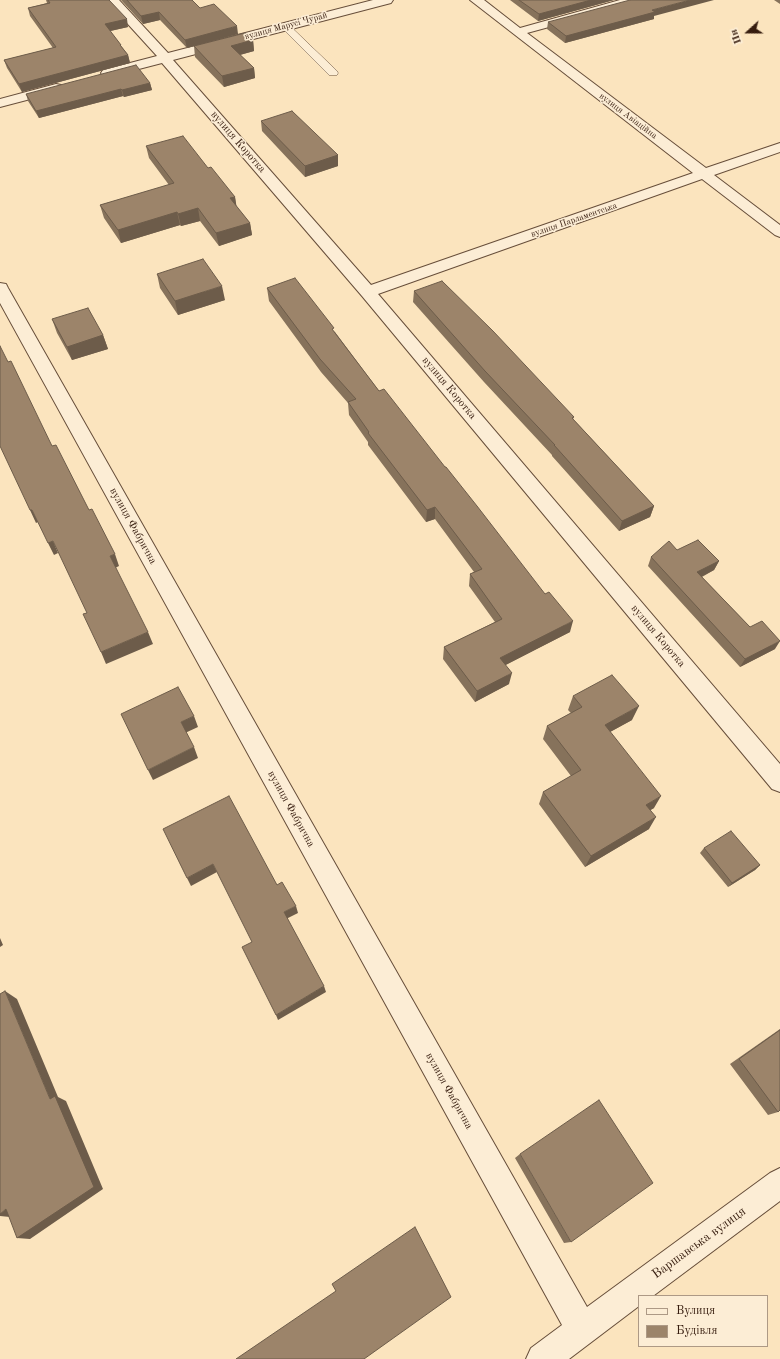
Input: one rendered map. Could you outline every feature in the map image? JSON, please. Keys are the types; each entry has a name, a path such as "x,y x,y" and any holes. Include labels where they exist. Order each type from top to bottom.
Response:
{"street":[{"name":"вулиця Коротка","path":"112,0 165,58 368,292 780,781"},
{"name":"вулиця Марусі Чурай","path":"98,76 387,0"},
{"name":"вулиця Авіаційна","path":"476,0 780,232"},
{"path":"518,32 633,0"},
{"path":"0,103 68,84"},
{"name":"вулиця Парламентська","path":"368,292 780,147"},
{"name":"вулиця Фабрична","path":"0,288 582,1329"},
{"name":"Варшавська вулиця","path":"542,1359 780,1183"}],"lane":[{"path":"286,26 333,73"}],"building":[{"path":"48,0 109,0 127,19 105,24 128,55 19,84 4,60 56,47 28,8 50,3"},
{"path":"127,0 192,0 200,8 214,4 237,26 185,40 159,12 141,16"},
{"path":"519,0 591,0 539,14"},
{"path":"630,0 690,0 652,10 655,12 566,36 548,22"},
{"path":"245,33 253,40 231,46 254,68 222,76 194,46"},
{"path":"136,65 150,83 36,111 26,94"},
{"path":"292,111 338,155 305,166 261,121"},
{"path":"183,136 208,168 211,167 235,197 230,198 250,223 216,233 198,208 178,214 177,212 118,230 100,205 174,183 146,146"},
{"path":"203,259 222,286 175,301 157,274"},
{"path":"295,278 334,328 332,329 379,391 384,389 545,594 549,592 573,621 500,658 512,673 477,691 444,647 502,619 470,574 482,569 435,507 427,510 368,433 369,432 348,402 356,399 320,359 267,288"},
{"path":"442,281 493,331 574,417 572,418 654,506 622,521 555,445 485,371 414,291"},
{"path":"88,308 103,335 67,347 52,319"},
{"path":"0,346 8,362 11,361 52,446 56,445 89,510 92,509 115,554 110,556 148,632 101,652 83,614 87,613 53,541 48,543 32,510 30,510 0,446"},
{"path":"698,540 719,561 697,572 750,627 762,621 780,641 745,659 651,557 669,541 677,550"},
{"path":"612,675 639,706 605,725 661,796 646,805 656,817 591,856 543,792 581,770 547,726 582,707 573,696"},
{"path":"178,687 194,716 181,722 194,747 148,770 121,714"},
{"path":"229,796 277,885 282,882 296,906 284,912 324,986 276,1015 242,947 252,942 213,864 187,878 163,829"},
{"path":"731,831 760,865 732,883 704,848"},
{"path":"5,991 50,1099 55,1096 94,1187 17,1238 6,1209 0,1214 0,994"},
{"path":"780,1030 780,1110 778,1112 739,1059"},
{"path":"599,1100 653,1183 571,1242 520,1154"},
{"path":"415,1227 451,1297 364,1359 236,1359 336,1291 332,1284"}]}
